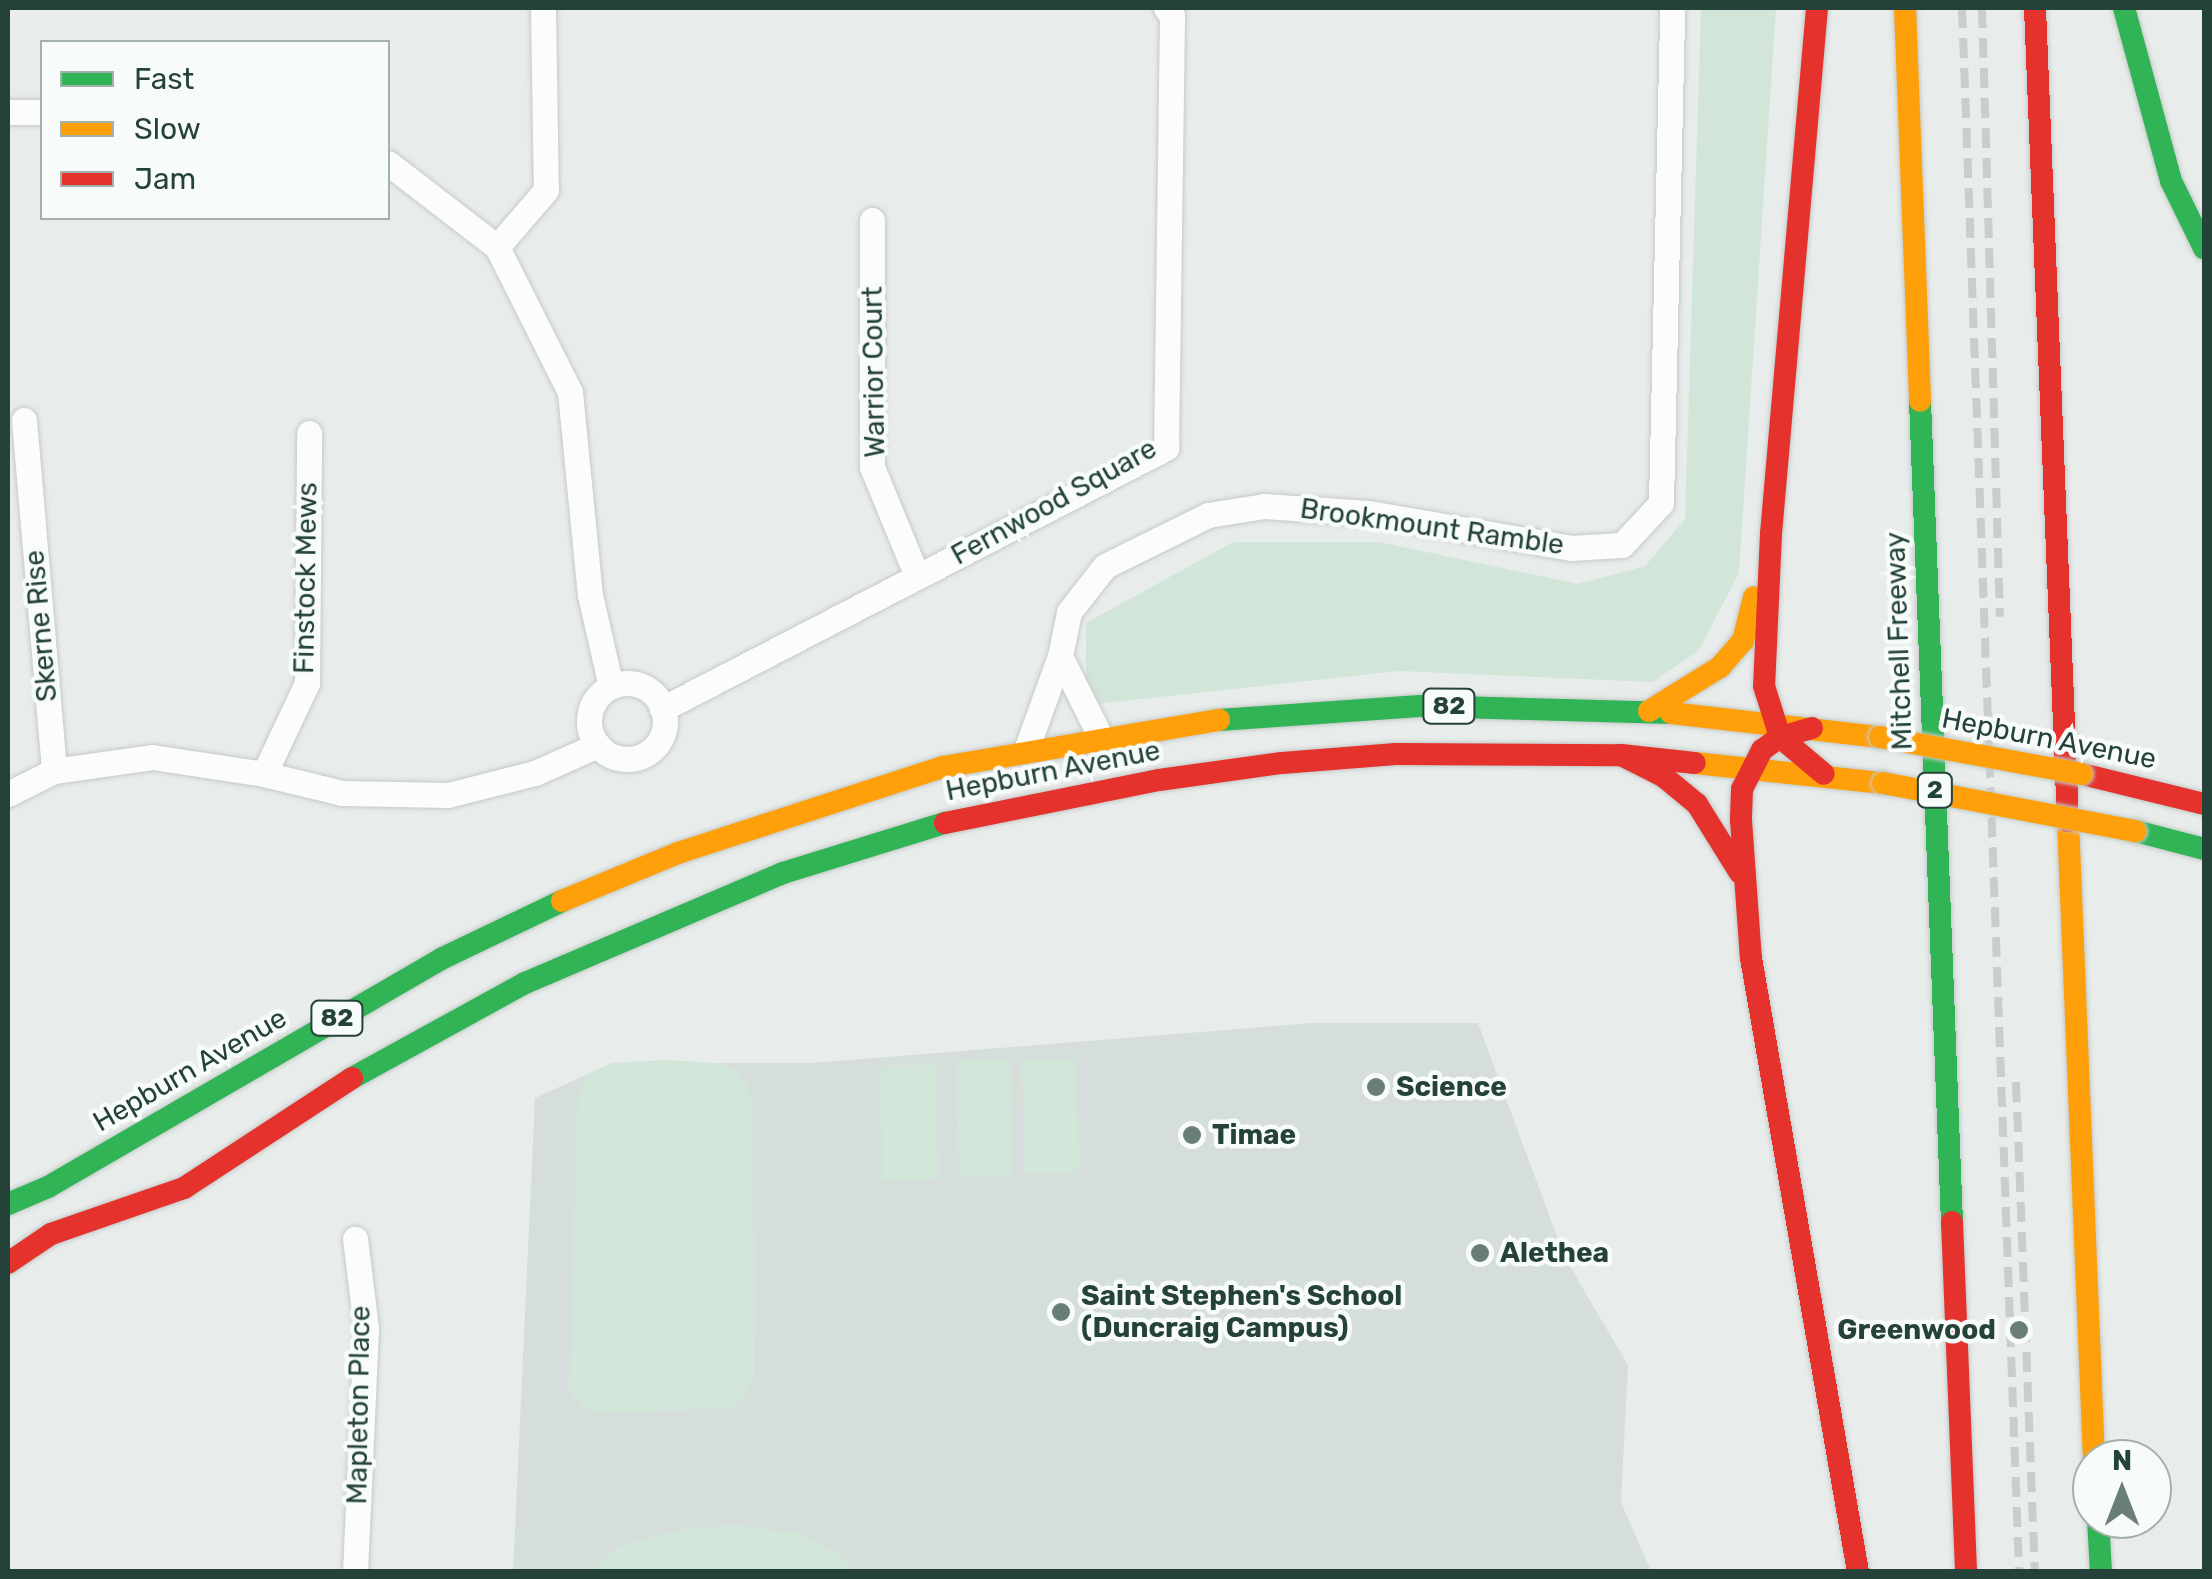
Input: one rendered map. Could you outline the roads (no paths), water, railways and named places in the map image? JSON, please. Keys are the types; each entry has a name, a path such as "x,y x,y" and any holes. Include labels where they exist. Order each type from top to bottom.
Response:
{"main road":[{"path":"1816,8 1770,534 1764,686 1778,730 1824,774"},
{"name":"Mitchell Freeway","path":"1905,8 1966,1572"},
{"path":"2035,8 2093,1439"},
{"path":"2124,8 2171,181 2204,248"},
{"path":"1650,711 1720,668 1743,641 1770,534"},
{"name":"Hepburn Avenue","path":"8,1204 48,1187 443,958 558,904 678,854 803,810 943,767 1026,750 1322,710 1468,706 1650,711 1778,730 1812,728 1880,737 2134,786 2204,804"},
{"path":"1778,730 1750,766 1742,789 1751,958 1858,1572"},
{"name":"Hepburn Avenue","path":"8,1263 51,1234 184,1188 234,1158 328,1090 446,1021 784,873 963,817 1194,775 1396,754 1621,755 1883,782 2135,831 2204,850"},
{"path":"1621,755 1664,776 1697,804 1718,832 1745,883"},
{"path":"2099,1539 2101,1572"}],"street":[{"path":"498,247 546,190 543,8"},
{"name":"Fernwood Square","path":"662,709 1166,448 1172,16 1166,8"},
{"name":"Brookmount Ramble","path":"1026,750 1060,656 1069,612 1105,566 1208,515 1264,506 1370,513 1570,548 1622,545 1662,503 1672,8"},
{"path":"8,112 40,112"},
{"path":"390,165 498,247 570,392 590,595 611,687"},
{"name":"Warrior Court","path":"872,220 872,466 917,576"},
{"name":"Skerne Rise","path":"24,420 54,771"},
{"name":"Finstock Mews","path":"264,774 307,683 309,433"},
{"path":"1060,656 1101,738"},
{"path":"637,685 649,691 662,709 662,735 645,754 620,759 598,744 589,731 588,718 600,694 611,687 637,685"},
{"path":"8,794 54,771 152,756 264,774 342,793 448,795 536,773 598,744"},
{"name":"Mapleton Place","path":"354,1572 366,1328 355,1239"}],"railway":[{"path":"1962,8 2019,1572"},
{"path":"1982,8 2000,617"},
{"path":"2016,1082 2035,1572"}],"place":[{"name":"Science","path":"1376,1087"},
{"name":"Timae","path":"1192,1135"},
{"name":"Alethea","path":"1480,1253"},
{"name":"Saint Stephen's School (Duncraig Campus)","path":"1061,1312"},
{"name":"Greenwood","path":"2019,1330"}]}
